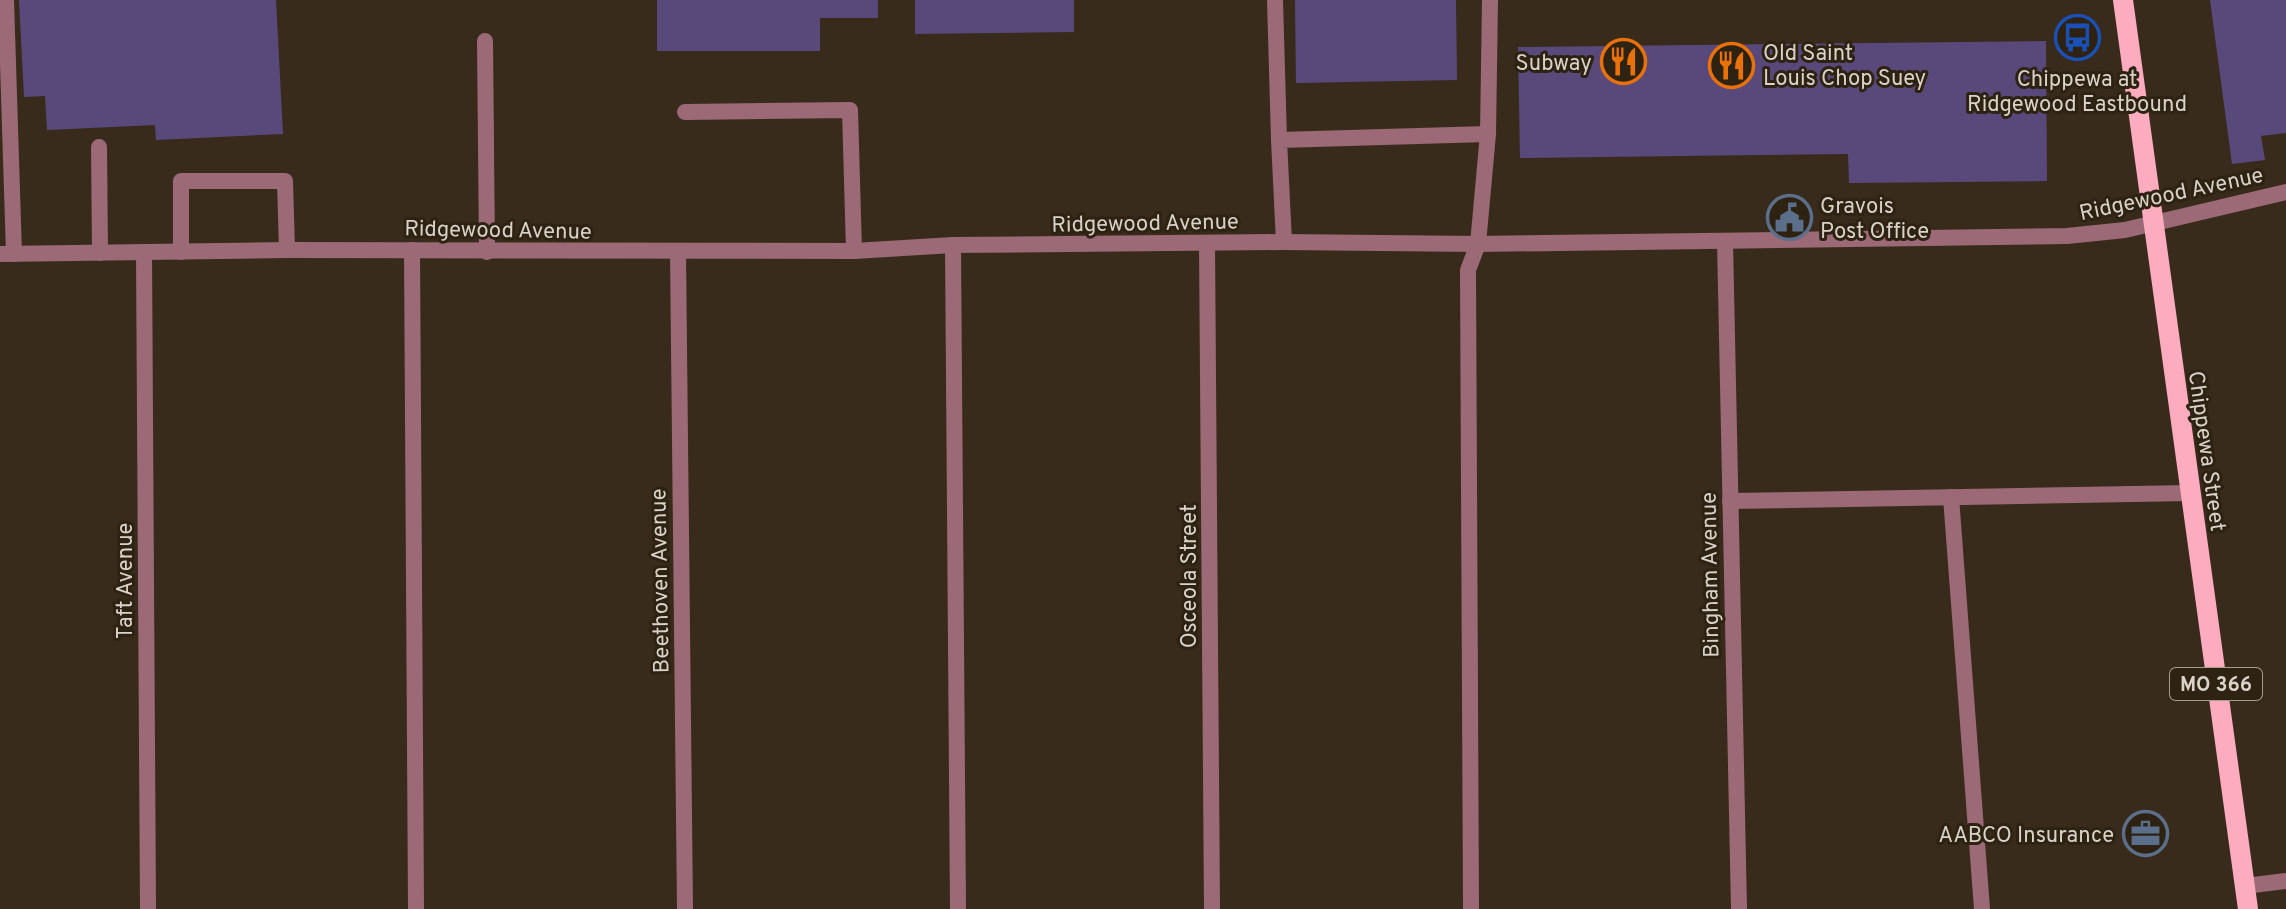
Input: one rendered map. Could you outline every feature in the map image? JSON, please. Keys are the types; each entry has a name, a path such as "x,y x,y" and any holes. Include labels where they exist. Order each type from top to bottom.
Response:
{"main road":[{"name":"Chippewa Street","path":"2123,0 2248,909"}],"street":[{"path":"6,0 7,254"},
{"path":"1275,0 1284,242"},
{"path":"1471,909 1468,270 1478,244 1488,134 1490,0"},
{"path":"485,41 487,252"},
{"path":"685,112 850,110 854,251"},
{"path":"1279,140 1488,134"},
{"path":"99,147 100,253"},
{"path":"181,252 181,181 285,181 287,250"},
{"name":"Ridgewood Avenue","path":"7,254 287,250 854,251 953,245 1478,244 2067,236 2152,224 2286,192"},
{"name":"Bingham Avenue","path":"1725,241 1739,909"},
{"name":"Osceola Street","path":"1207,243 1212,909"},
{"path":"953,245 958,909"},
{"path":"412,250 416,909"},
{"name":"Taft Avenue","path":"144,252 148,909"},
{"name":"Beethoven Avenue","path":"678,252 685,909"},
{"path":"1730,501 2190,493"},
{"path":"1951,497 1982,909"},
{"path":"2245,886 2286,881"}],"building":[{"path":"19,0 276,0 283,134 156,140 155,125 47,130 45,96 24,97"},
{"path":"657,0 878,0 878,18 820,18 820,51 657,51"},
{"path":"915,0 1074,0 1074,32 915,34"},
{"path":"1295,0 1456,0 1457,80 1296,83"},
{"path":"2210,0 2286,0 2286,133 2261,136 2265,160 2232,164"},
{"path":"2046,41 2047,181 1849,183 1848,154 1520,158 1518,47"}],"place":[{"name":"Chippewa at Ridgewood Eastbound","path":"2077,37"},
{"name":"Subway","path":"1623,62"},
{"name":"Old Saint Louis Chop Suey","path":"1732,65"},
{"name":"Gravois Post Office","path":"1789,218"},
{"name":"AABCO Insurance","path":"2145,834"}]}
